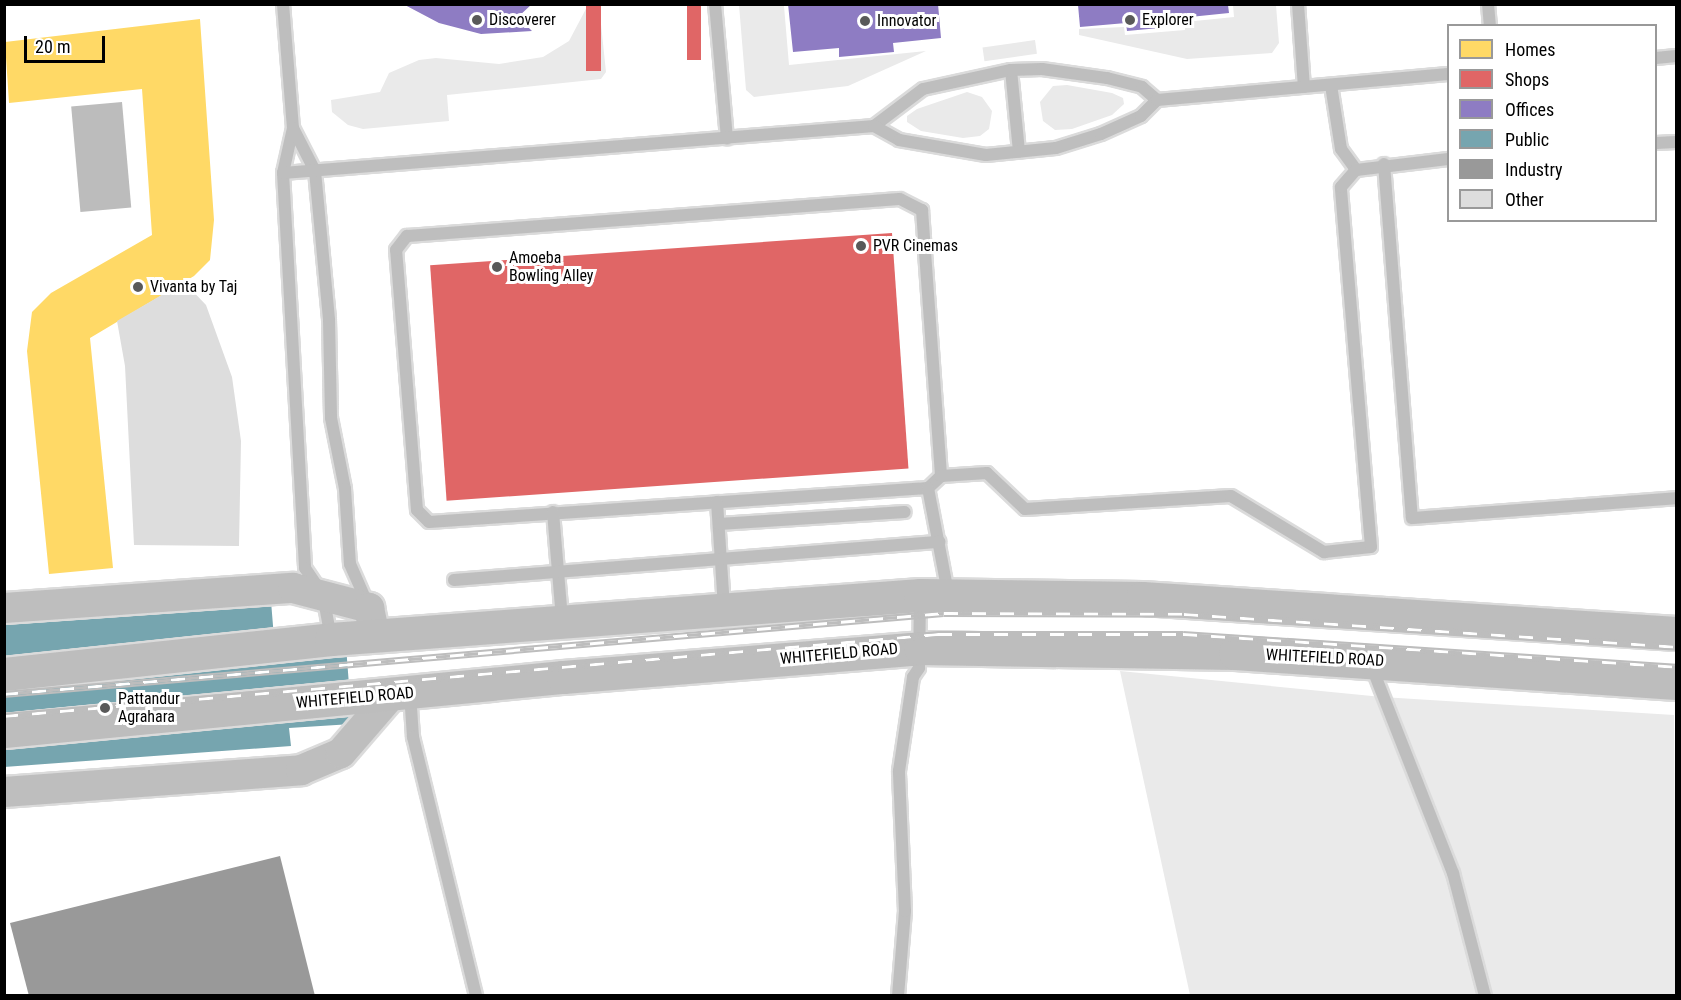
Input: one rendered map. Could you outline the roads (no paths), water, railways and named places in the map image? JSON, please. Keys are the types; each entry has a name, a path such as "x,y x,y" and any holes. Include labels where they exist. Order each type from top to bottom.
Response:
{"main road":[{"path":"4,674 331,639 372,622 562,620 934,595 1178,600 1677,633"},
{"name":"WHITEFIELD ROAD","path":"4,731 401,693 920,648 1143,649 1370,661 1677,682"}],"street":[{"path":"4,608 293,588 323,595 372,622"},
{"path":"4,792 301,770 341,753 401,693"}],"lane":[{"path":"282,4 293,128 283,173 305,568 323,595 331,639"},
{"path":"715,4 727,138"},
{"path":"1298,4 1304,87"},
{"path":"1488,4 1490,24"},
{"path":"1657,58 1677,56"},
{"path":"283,173 874,126 923,89 1011,70 1041,69 1107,78 1142,87 1157,99"},
{"path":"1011,70 1019,152"},
{"path":"874,126 899,140 986,155 1056,148 1101,134 1141,116 1157,99 1447,75"},
{"path":"1331,85 1341,149 1356,170"},
{"path":"293,128 315,171 329,320 331,418 345,489 350,564 372,622"},
{"path":"1657,143 1677,142"},
{"path":"941,476 922,210 900,199 407,236 396,250 417,510 429,522 928,488 941,476 987,473 1025,509 1231,496 1324,552 1371,547 1341,188 1356,170 1384,164 1447,159"},
{"path":"1384,164 1412,518 1677,498"},
{"path":"898,996 905,911 899,771 920,648 934,595 940,542 928,488"},
{"path":"717,502 724,608"},
{"path":"553,512 562,620"},
{"path":"719,524 905,512"},
{"path":"454,580 722,561 940,542"},
{"path":"1370,661 1453,873 1485,996"},
{"path":"401,693 476,996"}],"railway":[{"path":"4,694 944,613 1184,614 1676,647"},
{"path":"4,716 938,634 1183,634 1676,667"}],"place":[{"name":"Discoverer","path":"477,20"},
{"name":"Explorer","path":"1130,20"},
{"name":"Innovator","path":"865,21"},
{"name":"PVR Cinemas","path":"861,246"},
{"name":"Amoeba Bowling Alley","path":"497,267"},
{"name":"Vivanta by Taj","path":"138,287"},
{"name":"Pattandur Agrahara","path":"105,708"}]}
